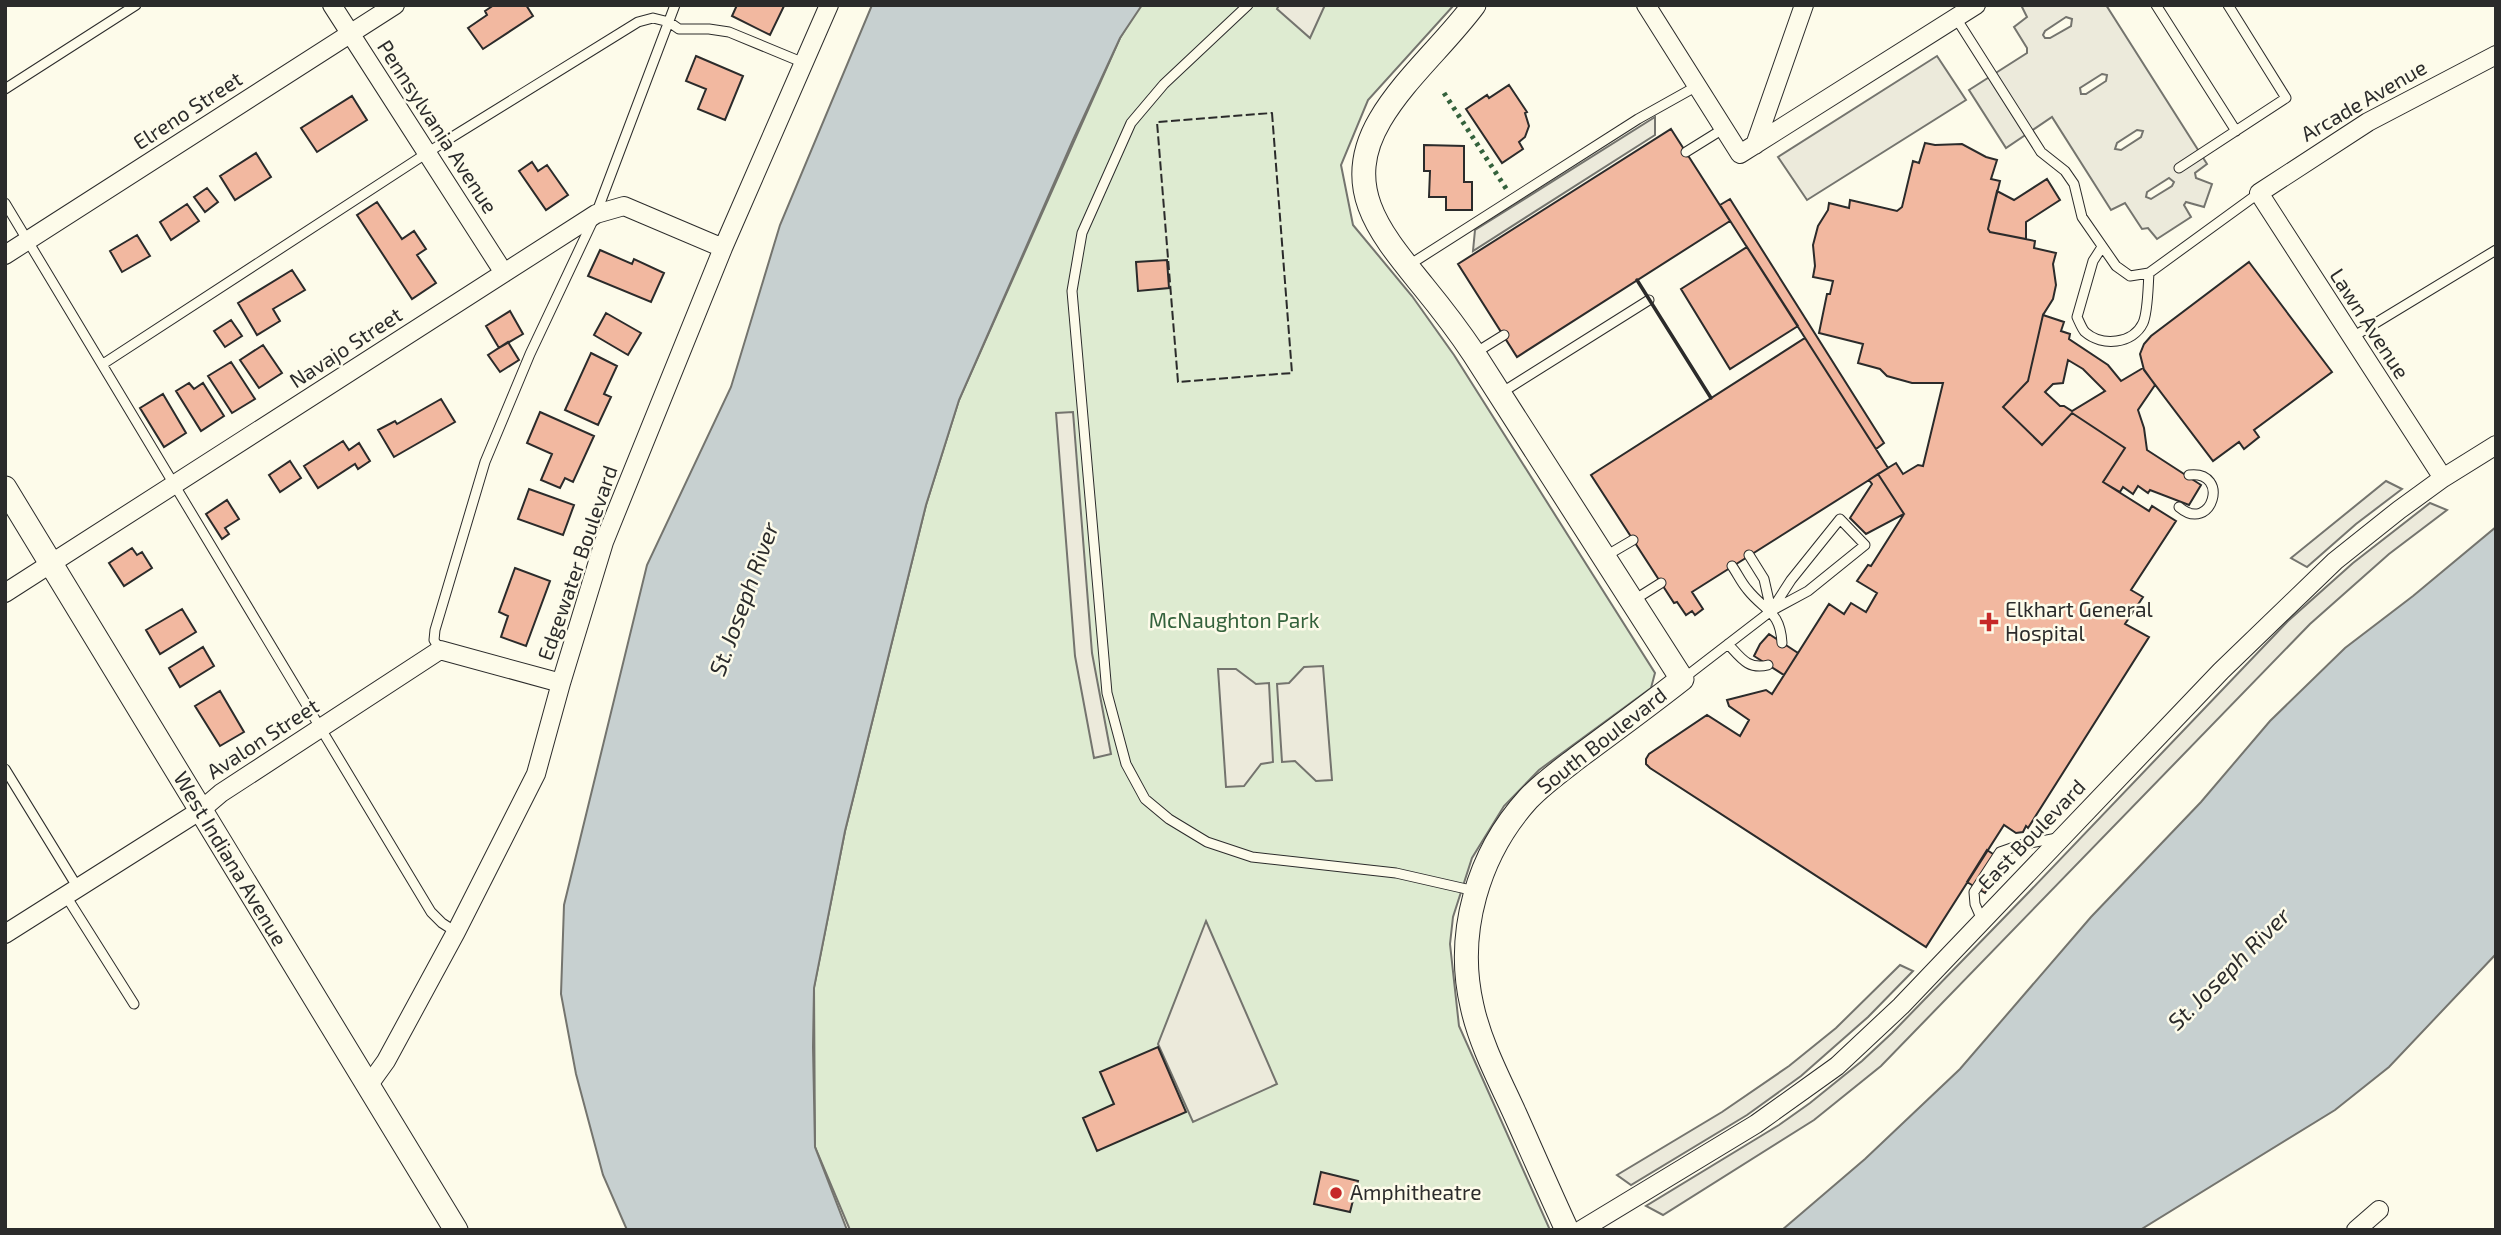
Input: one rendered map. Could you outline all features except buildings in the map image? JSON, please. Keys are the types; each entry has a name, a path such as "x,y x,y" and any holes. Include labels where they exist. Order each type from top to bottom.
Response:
{"street":[{"name":"Pennsylvania Avenue","path":"332,5 504,273"},
{"name":"Elreno Street","path":"5,255 396,5"},
{"name":"Edgewater Boulevard","path":"368,1086 386,1061 456,932 536,774 604,542 723,248 829,5"},
{"name":"South Boulevard","path":"1474,5 1380,119 1368,144 1363,166 1370,210 1383,235 1474,354 1682,679 1555,775 1528,799 1505,828 1490,854 1475,891 1466,954 1472,1009 1484,1044 1567,1230"},
{"path":"1646,5 1740,154 1976,5"},
{"path":"1755,145 1804,5"},
{"name":"Arcade Avenue","path":"2259,193 2368,122 2496,55"},
{"name":"Lawn Avenue","path":"2259,193 2443,478"},
{"name":"Navajo Street","path":"5,593 596,214 624,206 723,248"},
{"name":"East Boulevard","path":"1581,1230 1756,1124 1805,1091 1864,1042 2212,680 2335,561 2443,478 2496,445"},
{"name":"West Indiana Avenue","path":"5,488 456,1230"},
{"path":"440,650 561,682"},
{"name":"Avalon Street","path":"5,934 201,810 221,793 440,650"},
{"path":"2356,1230 2379,1210"}],"lane":[{"path":"5,89 136,5"},
{"path":"440,650 434,640 435,630 485,462 530,354 596,214 675,5"},
{"path":"1248,5 1164,85 1130,123 1082,233 1072,291 1107,693 1115,727 1126,764 1145,799 1168,819 1208,842 1252,857 1396,873 1475,891"},
{"path":"2156,5 2236,131"},
{"path":"2179,168 2286,98 2228,5"},
{"path":"103,364 427,153 638,22 653,18 668,22 679,29 729,32 804,63"},
{"path":"1956,18 2041,152 2065,171 2074,184 2082,217 2122,272 2137,276 2149,273 2259,193"},
{"path":"1407,266 1638,119 1697,86"},
{"path":"1686,152 1723,129"},
{"path":"5,204 176,484 430,912 456,932"},
{"path":"2102,247 2093,261 2077,317 2085,331 2102,340 2120,342 2134,335 2144,322 2149,273"},
{"path":"2351,338 2496,250"},
{"path":"1500,394 1649,300"},
{"path":"1474,354 1504,335"},
{"path":"2179,507 2190,514 2197,514 2212,502 2211,484 2202,476 2189,475"},
{"path":"1682,679 1771,611 1808,591 1865,545 1840,519 1790,580 1771,611"},
{"path":"1604,557 1633,540"},
{"path":"1749,555 1764,579 1771,611"},
{"path":"1732,566 1747,590 1771,611 1781,627 1782,643"},
{"path":"1633,601 1661,583"},
{"path":"1728,644 1746,664 1758,667 1768,664"},
{"path":"5,769 134,1004"},
{"path":"1982,920 1975,904 1974,891 2000,852 2063,837"}],"green space":[{"name":"McNaughton Park","path":"1140,5 1454,5 1368,100 1341,165 1353,225 1412,296 1454,355 1655,673 1651,688 1539,770 1504,806 1472,858 1453,917 1450,944 1459,1026 1550,1230 850,1230 815,1147 814,987 845,831 926,505 959,400 1120,38"}],"shaded area":[{"path":"1279,5 1325,5 1310,38 1277,9"},
{"path":"2021,5 2106,5 2207,164 2195,173 2196,178 2212,184 2204,207 2186,202 2184,205 2191,217 2157,239 2148,228 2142,229 2125,203 2111,210 2052,117 2006,148 1969,90 2027,53 2027,48 2014,27 2027,17","holes":["2066,17 2072,19 2071,26 2050,38 2045,38 2045,31","2102,74 2107,75 2106,81 2086,94 2081,94 2080,88","2137,130 2143,131 2141,137 2121,150 2115,149 2117,143","2169,178 2174,182 2151,199 2146,197 2147,192"]},
{"path":"1937,56 1966,100 1807,200 1778,157"},
{"path":"1655,117 1655,135 1473,251 1475,230"},
{"path":"1073,412 1092,653 1111,754 1094,758 1075,656 1056,413"},
{"path":"2386,481 2402,489 2356,524 2307,567 2291,558"},
{"path":"2430,503 2447,510 2389,554 2310,624 1881,1066 1814,1120 1663,1215 1646,1206 1779,1125 1862,1061 2029,892 2288,621 2353,563"},
{"path":"1323,666 1332,780 1316,781 1295,761 1282,762 1277,684 1289,683 1304,667"},
{"path":"1218,669 1236,669 1256,684 1269,683 1273,762 1261,764 1244,786 1226,787"},
{"path":"1206,921 1277,1084 1193,1122 1158,1044"},
{"path":"1900,965 1913,971 1868,1017 1801,1076 1747,1115 1631,1185 1617,1175 1722,1112 1789,1066 1836,1028"}],"water":[{"name":"St. Joseph River","path":"872,5 1142,5 1120,38 959,400 926,505 845,831 814,988 813,1047 815,1147 847,1230 627,1230 603,1175 576,1074 561,994 564,905 647,565 731,387 780,225"},
{"name":"St. Joseph River","path":"2496,527 2496,954 2389,1067 2335,1110 2140,1230 1782,1230 1865,1159 1960,1069 2091,917 2201,802 2270,721 2345,648"}],"hedge":[{"path":"1444,93 1507,190"}],"fence":[{"path":"1272,113 1292,373 1178,382 1157,122 1272,113"}],"wall":[{"path":"1637,280 1711,398"}],"place":[{"name":"Elkhart General Hospital","path":"1989,622"},
{"name":"Amphitheatre","path":"1336,1193"}]}
